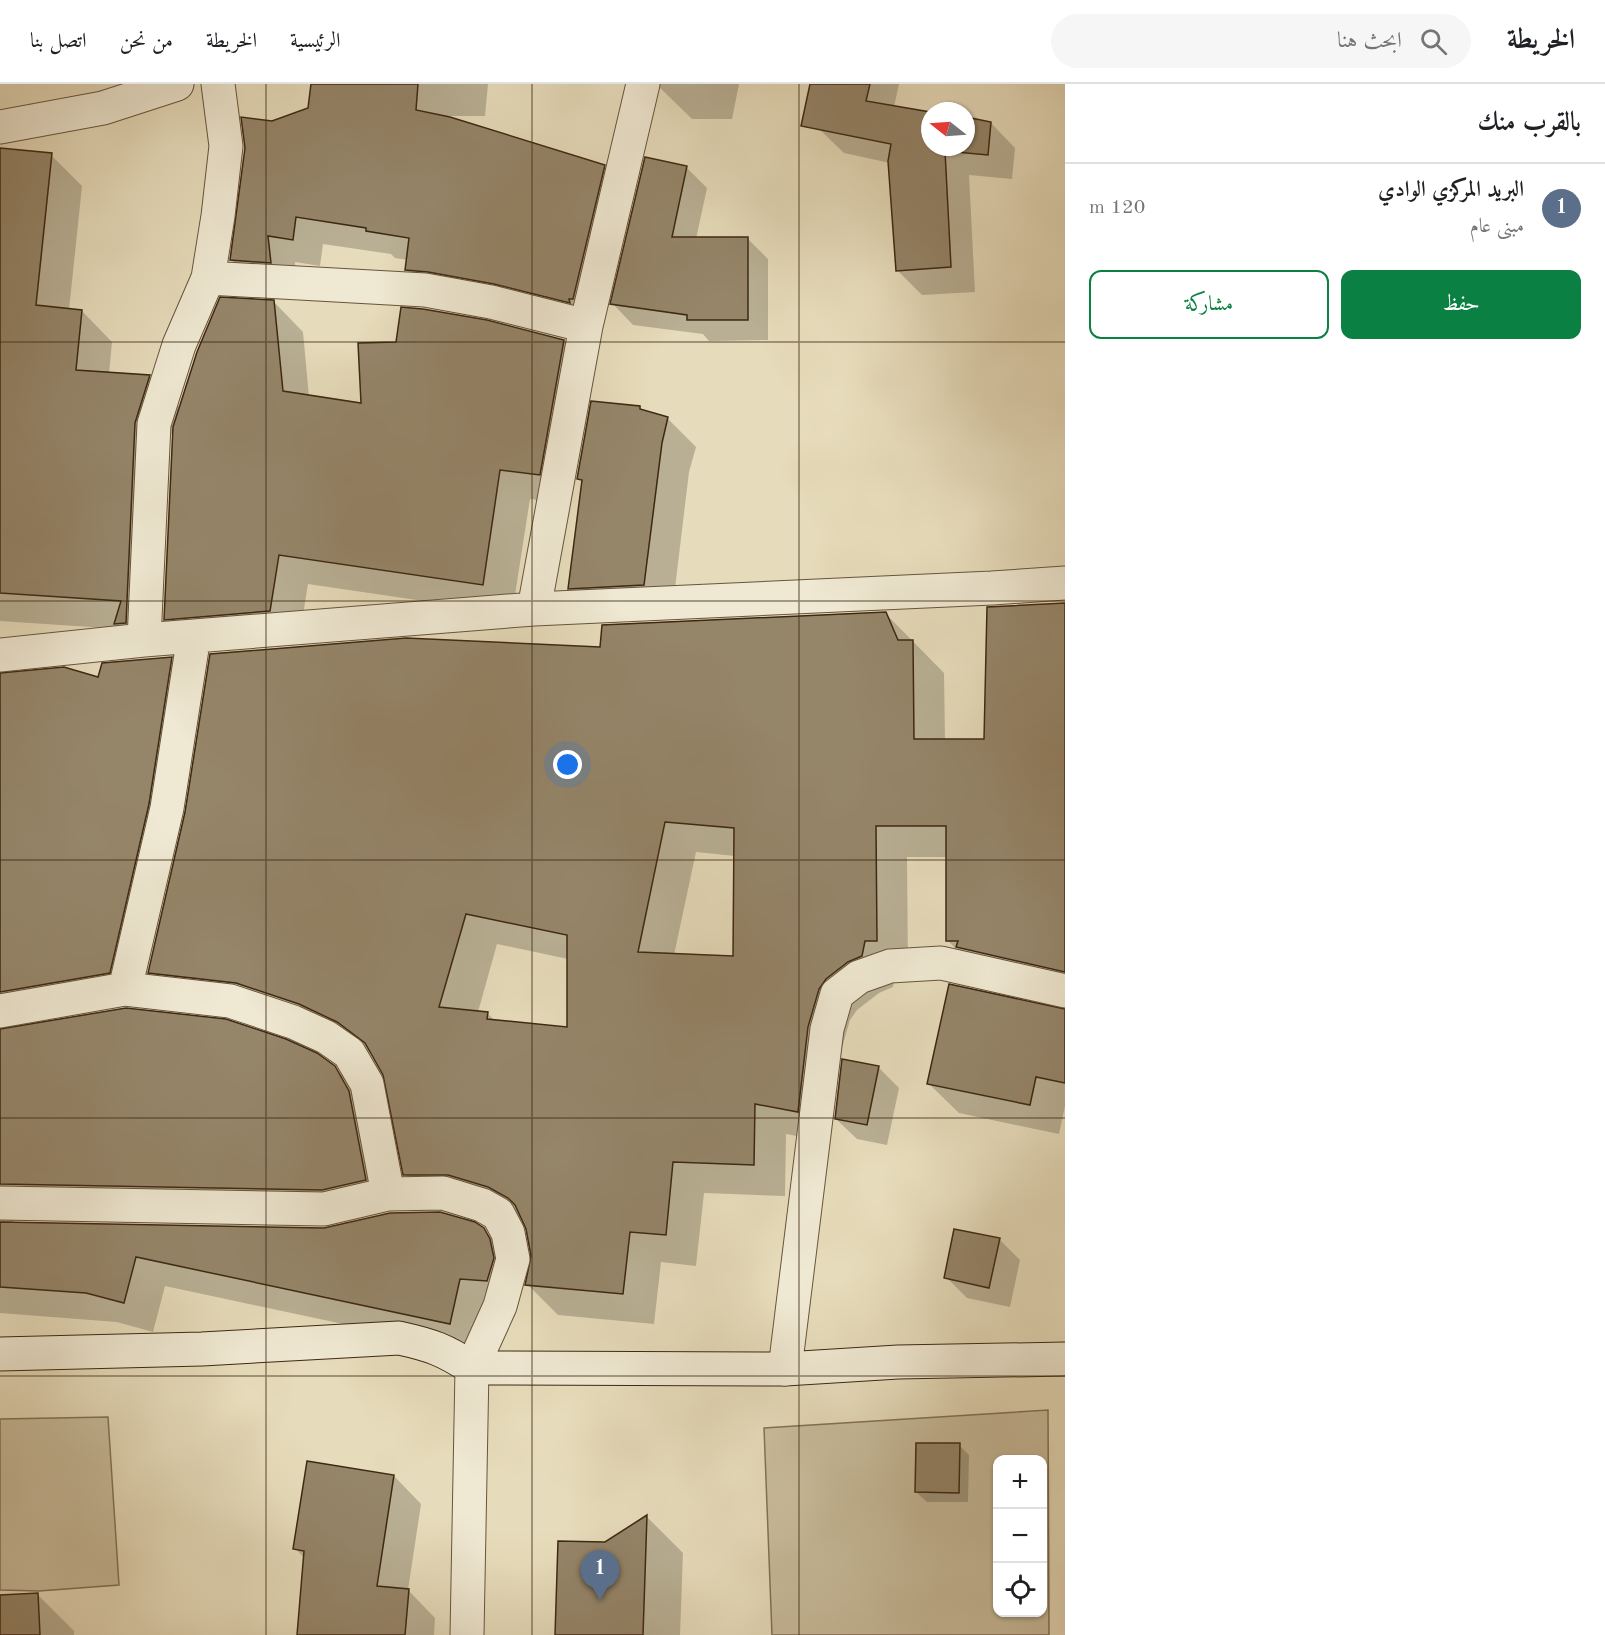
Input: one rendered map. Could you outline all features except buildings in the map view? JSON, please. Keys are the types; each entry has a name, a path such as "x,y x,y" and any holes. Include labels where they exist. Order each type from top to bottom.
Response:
{"street":[{"path":"0,127 103,108 177,84"},
{"path":"144,640 154,424 179,345 208,278 226,146 218,84"},
{"path":"534,609 586,326 643,84"},
{"path":"208,278 425,290 491,302 586,326"},
{"path":"0,655 144,640 534,609 1065,583"},
{"path":"125,989 167,808 194,636"},
{"path":"785,1369 827,1029 837,994 859,977 890,966 940,963 1065,992"},
{"path":"0,1011 125,989 230,1001 293,1022 326,1036 349,1053 367,1084 388,1194"},
{"path":"0,1203 324,1209 388,1194 443,1193 482,1205 498,1214 508,1233 513,1259 500,1306 472,1368 467,1635"},
{"path":"0,1354 202,1349 399,1338 425,1343 448,1352 472,1368 785,1369 898,1362 1065,1359"}],"shaded area":[{"path":"1048,1410 1049,1635 772,1635 764,1428"},
{"path":"108,1417 119,1585 39,1591 0,1590 0,1419"}],"place":[{"name":"البريد المركزي الوادي","path":"600,1600"}]}
